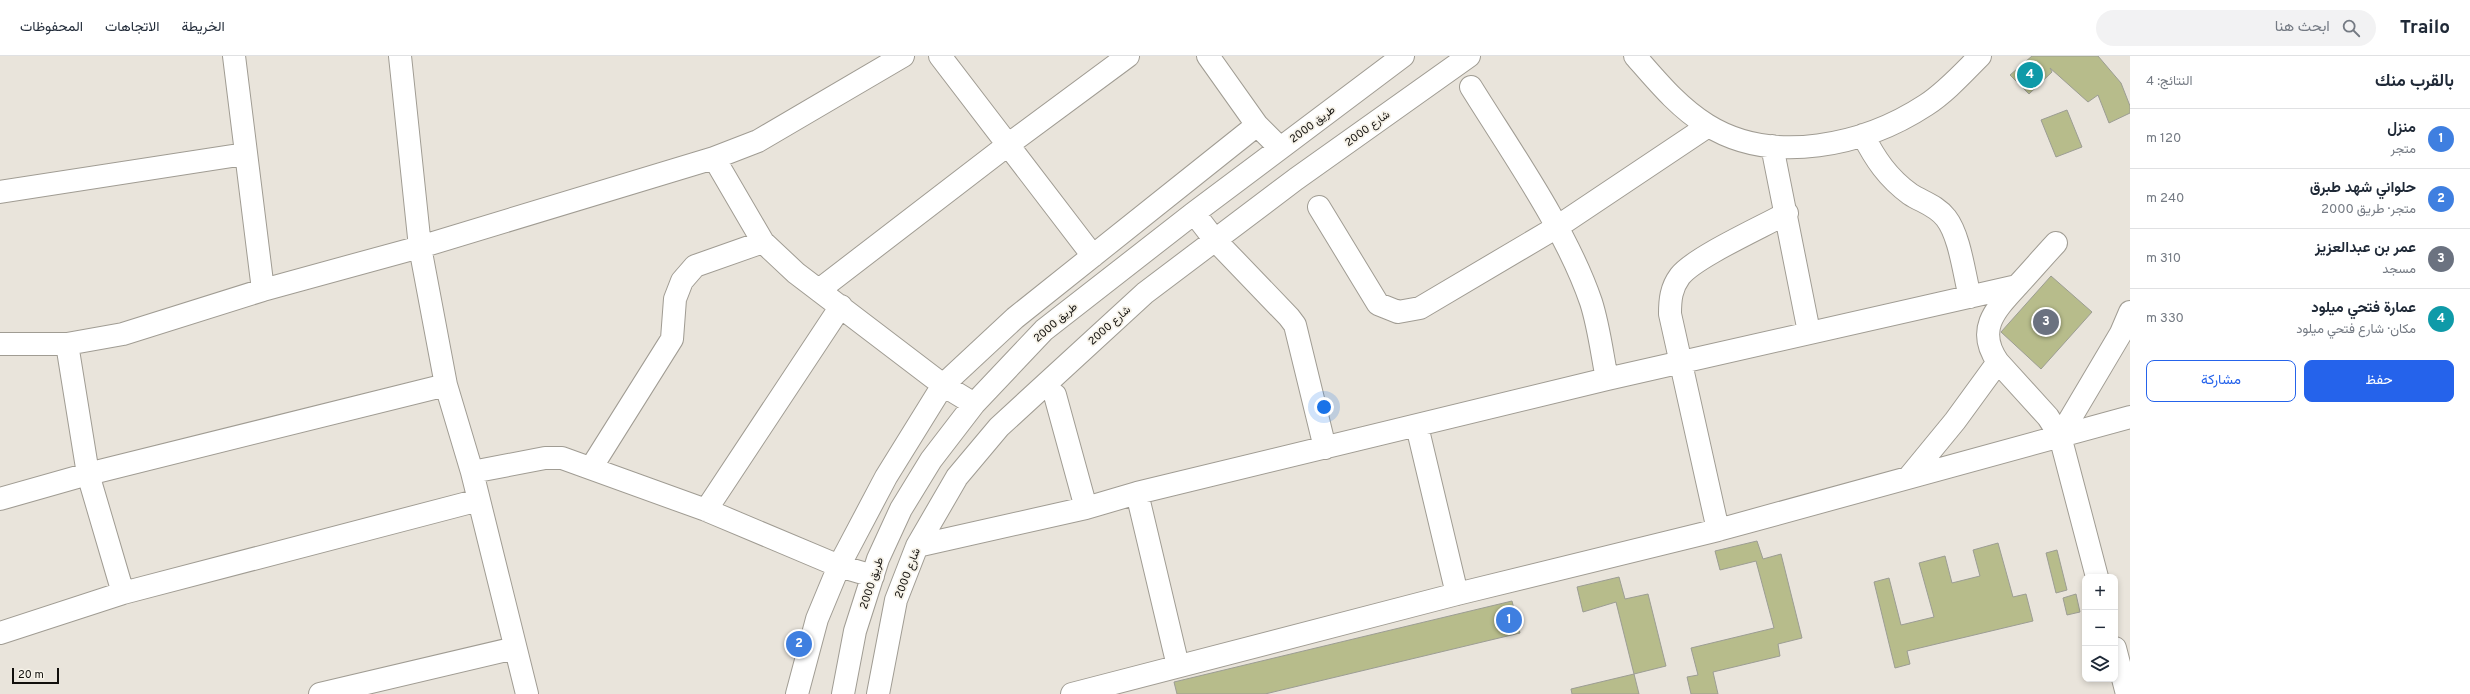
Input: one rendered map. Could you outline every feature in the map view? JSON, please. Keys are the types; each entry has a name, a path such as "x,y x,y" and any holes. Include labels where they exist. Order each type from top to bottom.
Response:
{"street":[{"path":"234,56 263,290"},
{"path":"400,56 420,247 446,385 472,472 527,694"},
{"path":"0,344 67,344 123,334 263,290 420,247 714,158 758,141 904,56"},
{"path":"940,56 1009,144 1093,256"},
{"path":"820,290 1009,144 1128,56"},
{"path":"1208,56 1257,125 1280,148"},
{"name":"طريق 2000","path":"843,694 855,632 878,559 901,509 931,460 974,404 1044,330 1194,213 1403,56"},
{"name":"شارع 2000","path":"878,694 896,600 917,546 957,477 999,427 1145,293 1214,239 1469,56"},
{"path":"1635,56 1678,104 1708,126 1739,140 1772,146 1807,146 1862,135 1901,119 1927,104 1980,56"},
{"path":"1471,87 1556,227 1592,304 1607,379"},
{"path":"797,694 818,619 839,566 886,477 943,385 1015,318 1257,125"},
{"path":"1319,207 1373,299 1384,308 1398,312 1420,308 1556,227 1708,126"},
{"path":"1862,135 1890,178 1912,195 1933,206 1946,218 1955,236 1970,297"},
{"path":"1772,146 1809,332"},
{"path":"0,192 245,154"},
{"path":"714,158 763,242 796,273 943,385 974,404"},
{"path":"1194,213 1214,239 1285,312 1294,325 1325,448"},
{"path":"1718,530 1681,363 1670,304 1671,294 1680,276 1696,262 1786,214"},
{"path":"591,468 672,339 675,299 682,281 695,266 763,242"},
{"path":"2056,243 1997,308 1990,322 1990,346 1998,362 2048,417 2060,436 2095,574"},
{"path":"917,546 1086,508 1137,493 1607,379 2017,286"},
{"path":"706,510 841,306"},
{"path":"2060,436 2120,334 2130,312"},
{"path":"67,344 88,474 123,593"},
{"path":"1909,477 1955,421 1998,362"},
{"path":"0,499 88,474 446,385"},
{"path":"1055,395 1086,508"},
{"path":"1072,694 1457,594 1718,530 2130,417"},
{"path":"1417,426 1457,594"},
{"path":"472,472 545,458 562,458 706,510 839,566 873,576"},
{"path":"1137,493 1178,666"},
{"path":"0,633 123,593 479,500"},
{"path":"320,694 515,648"},
{"path":"2118,660 2127,694"}],"building":[{"path":"2032,56 2098,56 2121,83 2130,106 2130,113 2109,123 2098,95 2088,102 2050,68 2052,72 2029,94 2010,75"},
{"path":"2067,110 2082,147 2056,157 2041,120"},
{"path":"2051,276 2092,312 2041,369 2001,332"},
{"path":"1757,541 1763,559 1781,554 1802,638 1778,644 1780,656 1713,672 1718,694 1691,694 1687,677 1698,675 1691,648 1774,628 1756,561 1720,570 1715,551"},
{"path":"1998,543 2013,597 2026,594 2033,621 1907,651 1910,664 1895,668 1874,582 1889,578 1901,625 1934,617 1919,563 1945,556 1952,583 1980,576 1973,550"},
{"path":"2057,550 2067,590 2056,593 2046,553"},
{"path":"1619,577 1625,599 1648,594 1666,666 1634,674 1616,602 1583,612 1577,587"},
{"path":"2076,594 2080,612 2067,615 2063,598"},
{"path":"1512,601 1520,633 1265,694 1177,694 1174,682"},
{"path":"1634,674 1639,694 1572,694 1571,689"}],"place":[{"name":"عمارة فتحي ميلود","path":"2030,75"},
{"name":"عمر بن عبدالعزيز","path":"2046,322"},
{"name":"منزل","path":"1509,620"},
{"name":"حلواني شهد طبرق","path":"799,644"}]}
